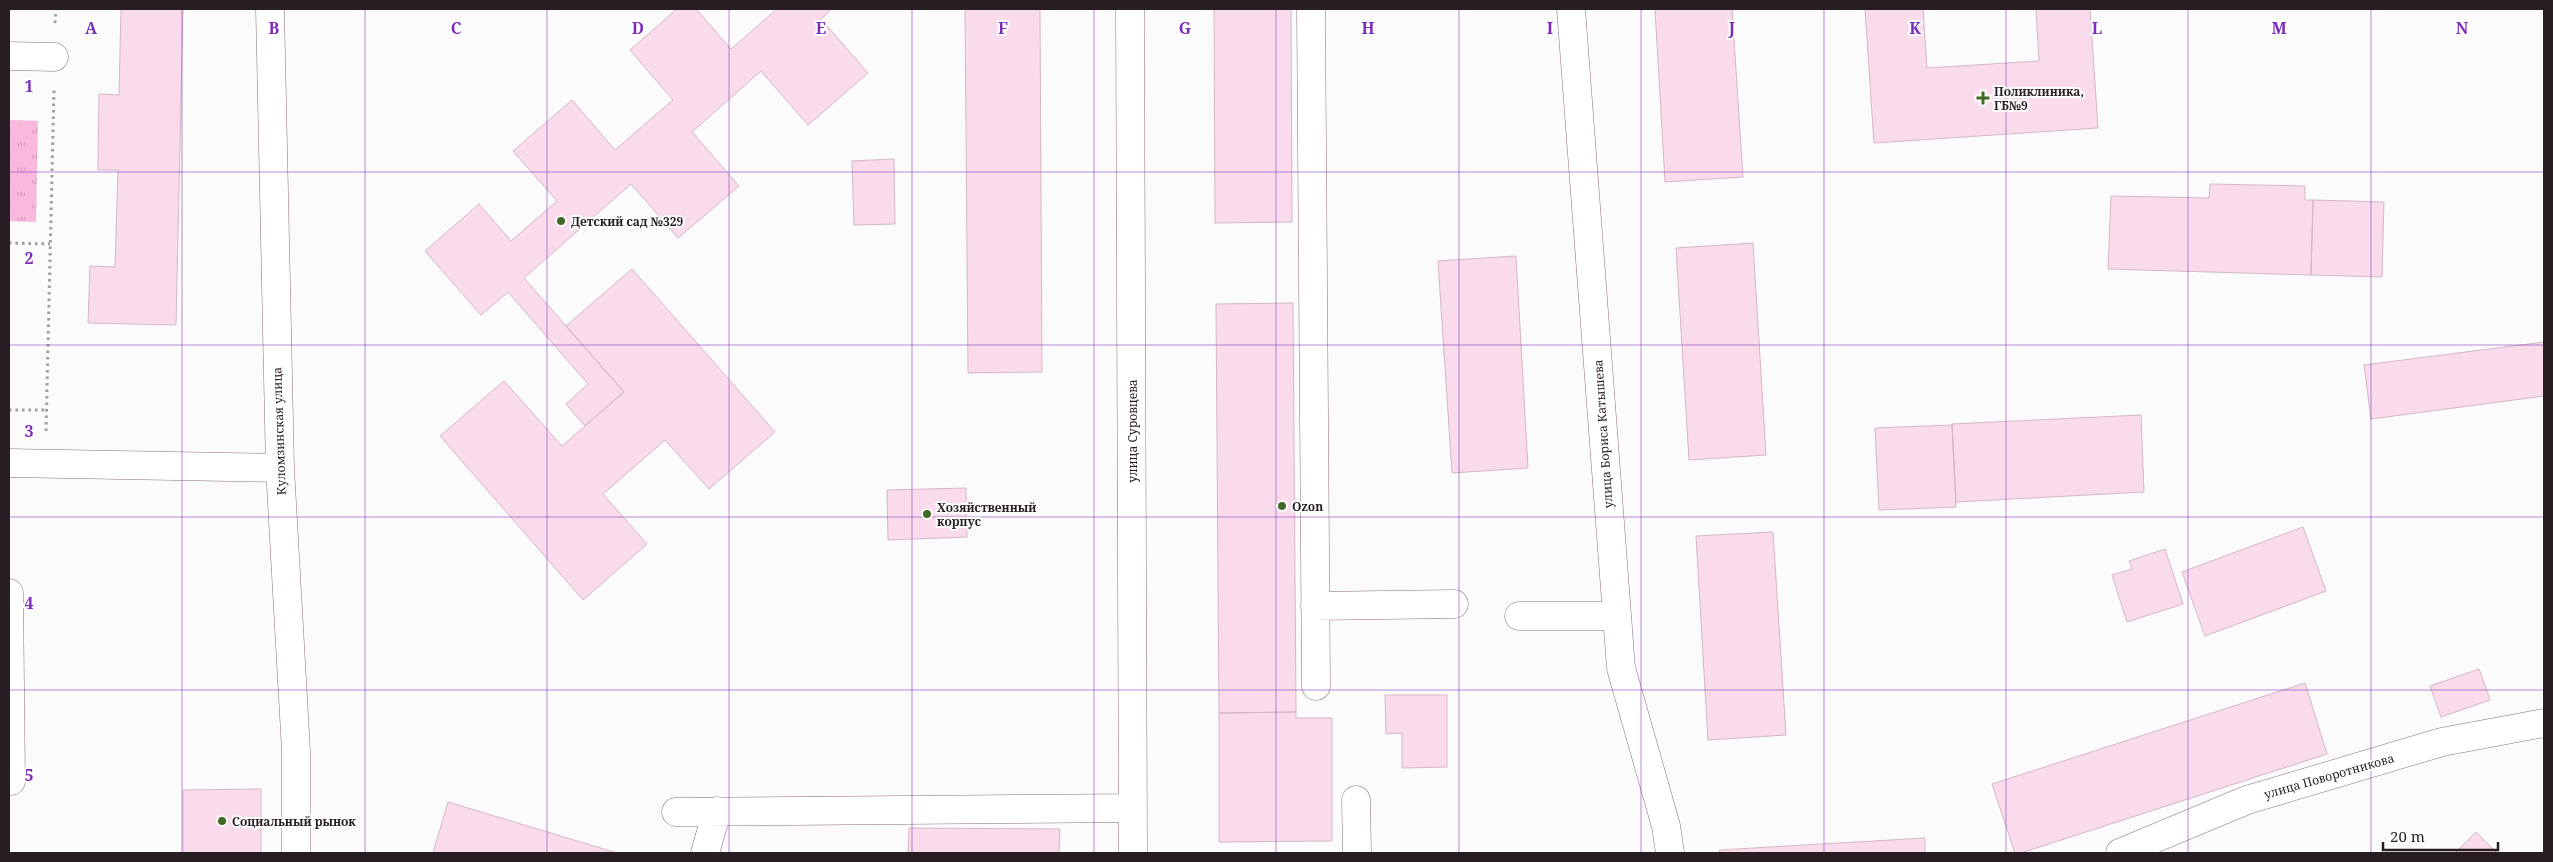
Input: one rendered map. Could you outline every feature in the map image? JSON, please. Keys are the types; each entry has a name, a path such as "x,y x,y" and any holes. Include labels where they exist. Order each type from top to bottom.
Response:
{"street":[{"name":"Куломзинская улица","path":"270,9 280,468 296,751 296,853"},
{"name":"улица Суровцева","path":"1130,9 1133,853"},
{"path":"1311,9 1316,686"},
{"name":"улица Бориса Катышева","path":"1571,9 1621,668 1666,826 1670,853"},
{"path":"9,56 54,57"},
{"path":"9,462 280,468"},
{"path":"9,594 11,781 9,781"},
{"path":"1315,606 1454,604"},
{"path":"1519,616 1616,616"},
{"name":"улица Поворотникова","path":"2120,853 2247,800 2442,742 2544,724"},
{"path":"1356,800 1357,853"},
{"path":"676,812 1133,808"},
{"path":"705,853 717,811"}],"path":[{"path":"45,463 56,9"},
{"path":"9,243 50,244"},
{"path":"9,410 46,410"}],"green space":[{"path":"9,120 38,121 36,222 9,221"}],"building":[{"path":"121,9 183,9 176,325 88,323 90,266 115,267 118,170 98,170 99,94 119,95"},
{"name":"Детский сад №329","path":"677,9 696,9 731,49 777,9 832,9 821,19 868,73 808,125 761,71 692,132 739,186 678,238 631,184 524,278 624,392 585,426 566,404 588,384 508,292 481,315 425,251 479,204 511,241 557,201 513,151 572,100 615,150 673,100 630,50"},
{"path":"965,9 1040,9 1042,372 968,373"},
{"path":"1214,9 1291,9 1292,222 1215,223"},
{"path":"1655,9 1732,9 1743,177 1665,182"},
{"name":"Поликлиника, ГБ№9","path":"1865,9 1923,9 1927,68 2039,61 2036,9 2090,9 2098,128 1874,143"},
{"path":"894,159 895,224 854,225 852,161"},
{"path":"2210,184 2305,186 2305,200 2313,200 2311,275 2108,269 2111,196 2209,198"},
{"path":"2313,200 2384,202 2382,277 2311,275"},
{"path":"1753,243 1766,455 1689,460 1676,248"},
{"path":"1516,256 1528,468 1452,473 1438,261"},
{"path":"632,269 775,432 709,489 665,440 603,494 647,544 583,600 440,436 504,381 562,446 624,392 566,326"},
{"path":"1293,303 1296,712 1219,713 1216,304"},
{"path":"2544,342 2544,396 2371,419 2364,365"},
{"path":"2141,415 2144,492 1956,502 1952,424"},
{"path":"1952,425 1956,507 1879,510 1875,428"},
{"name":"Хозяйственный корпус","path":"966,488 967,537 888,540 887,490"},
{"path":"2303,527 2326,591 2205,636 2182,572"},
{"path":"1773,532 1786,735 1708,740 1696,536"},
{"path":"2165,549 2183,604 2127,622 2112,575 2132,569 2129,561"},
{"path":"2479,669 2490,700 2441,717 2430,686"},
{"path":"2305,683 2327,754 2021,853 2015,853 1992,784"},
{"path":"1385,695 1447,695 1447,767 1402,768 1402,733 1386,734"},
{"path":"1296,712 1296,718 1332,718 1332,841 1219,842 1219,713"},
{"name":"Социальный рынок","path":"261,789 261,853 183,853 183,790"},
{"path":"448,802 617,853 433,853"},
{"path":"909,828 1060,829 1059,853 908,853"},
{"path":"2476,832 2497,853 2455,853"},
{"path":"1925,838 1925,853 1719,853 1719,850"}],"place":[{"name":"Поликлиника, ГБ№9","path":"1983,98"},
{"name":"Детский сад №329","path":"561,221"},
{"name":"Ozon","path":"1282,506"},
{"name":"Хозяйственный корпус","path":"927,514"},
{"name":"Социальный рынок","path":"222,821"}]}
